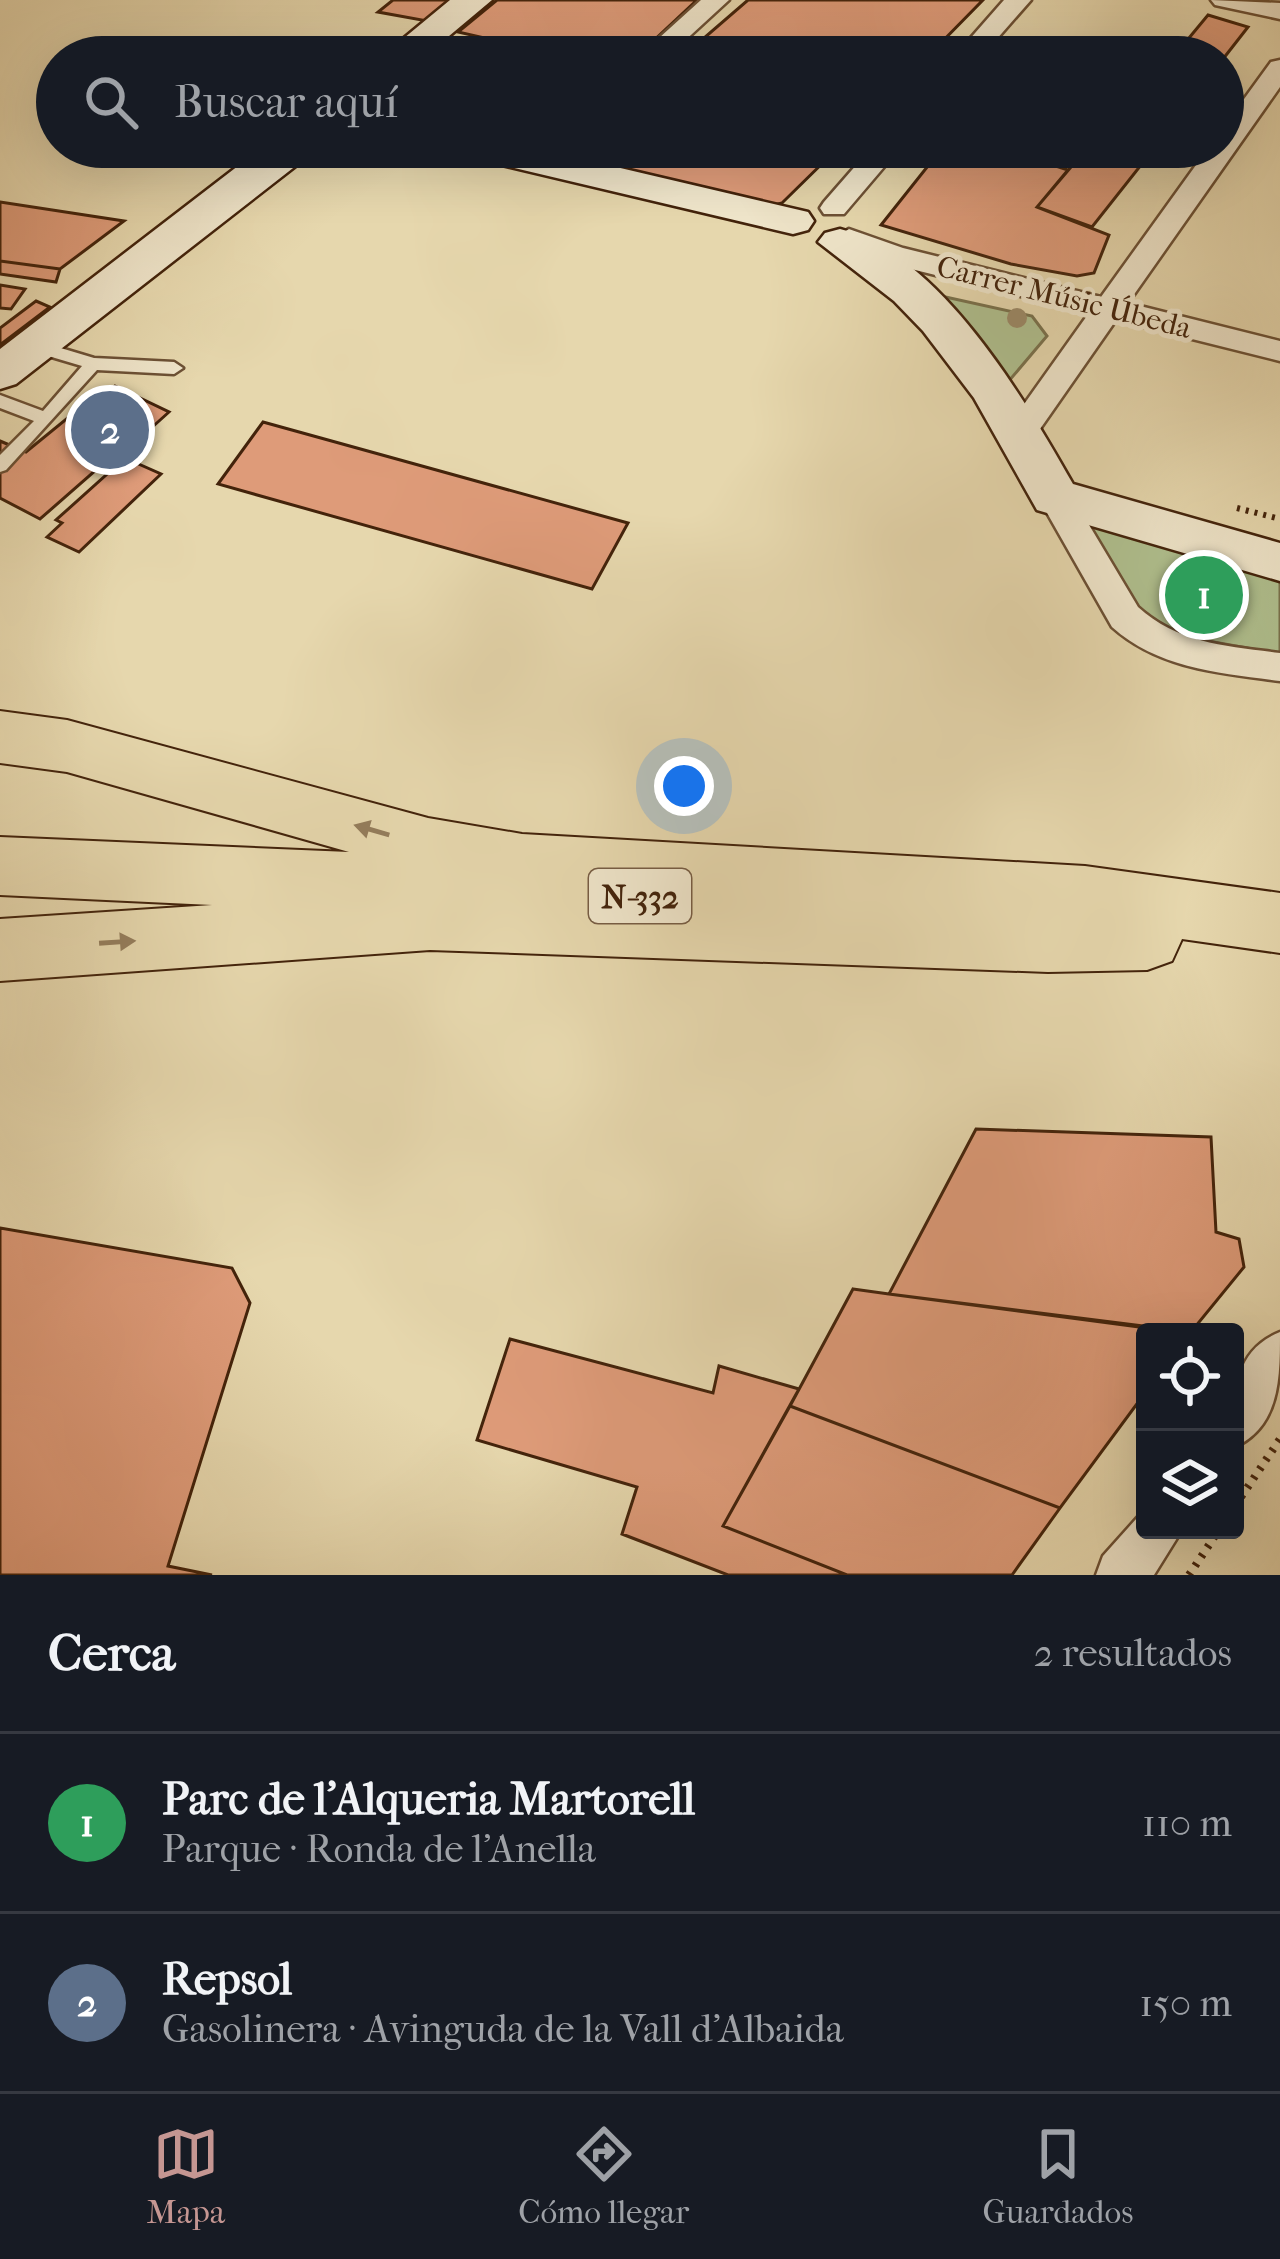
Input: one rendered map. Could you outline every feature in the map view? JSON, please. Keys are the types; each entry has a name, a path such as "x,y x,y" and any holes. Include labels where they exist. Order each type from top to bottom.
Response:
{"highway":[{"path":"0,737 68,746 428,846 522,863 1085,896 1280,929"},
{"name":"N-332","path":"0,866 1280,929"},
{"path":"0,950 430,920 1048,941 1280,929"}],"street":[{"path":"427,36 473,0"},
{"path":"675,36 716,0"},
{"path":"986,36 1018,0"},
{"path":"1224,0 1280,11"},
{"path":"1244,119 1280,68"},
{"path":"17,360 260,168"},
{"path":"593,168 793,221 808,208 841,229 937,318 980,369 1125,617 1139,633 1173,650 1280,667"},
{"path":"841,229 874,168"},
{"path":"1038,466 1108,310 1209,168"},
{"name":"Carrer Músic Úbeda","path":"841,229 894,255 1280,352"},
{"path":"1038,466 1280,542"},
{"path":"1038,466 1280,562"},
{"path":"1244,1409 1280,1356"},
{"path":"1122,1575 1149,1539"}],"lane":[{"path":"17,360 174,368"},
{"path":"0,466 93,364"},
{"path":"0,401 46,419"}],"path":[{"path":"1244,1493 1280,1439"},
{"path":"1189,1575 1213,1539"}],"green space":[{"path":"932,294 1032,316 1047,336 1008,382"},
{"path":"1083,524 1280,577 1280,654 1175,635 1139,613"}],"building":[{"path":"393,0 450,0 427,21 378,12"},
{"path":"497,0 697,0 658,36 476,36 458,32"},
{"path":"748,0 983,0 948,36 706,36"},
{"path":"1208,15 1248,27 1241,36 1191,36"},
{"path":"595,168 818,168 782,203 763,208"},
{"path":"926,168 1062,168 1068,170 1037,207 1109,235 1094,273 1077,276 1011,264 881,225"},
{"path":"1070,168 1139,168 1092,227 1037,207"},
{"path":"0,202 124,221 60,269 0,261"},
{"path":"0,261 60,269 56,282 0,274"},
{"path":"0,285 25,289 11,309 0,308"},
{"path":"36,301 50,307 0,345 0,328"},
{"path":"115,386 169,412 119,457 96,446 94,404"},
{"path":"86,403 94,404 96,446 112,456 40,519 0,498 0,441 26,452"},
{"path":"263,422 628,523 592,589 218,484"},
{"path":"125,458 161,474 79,552 47,537 62,523 56,520"},
{"path":"976,1129 1211,1137 1216,1232 1239,1239 1244,1267 1198,1323 1136,1325 889,1294"},
{"path":"0,1228 232,1268 250,1303 168,1566 212,1575 0,1575"},
{"path":"853,1289 1136,1327 1136,1405 1060,1508 790,1406"},
{"path":"510,1339 713,1393 719,1366 799,1389 723,1526 847,1575 728,1575 622,1534 637,1487 477,1440"},
{"path":"790,1406 1060,1508 1012,1575 847,1575 723,1526"}],"place":[{"name":"Repsol","path":"110,430"},
{"name":"Parc de l'Alqueria Martorell","path":"1204,595"}]}
